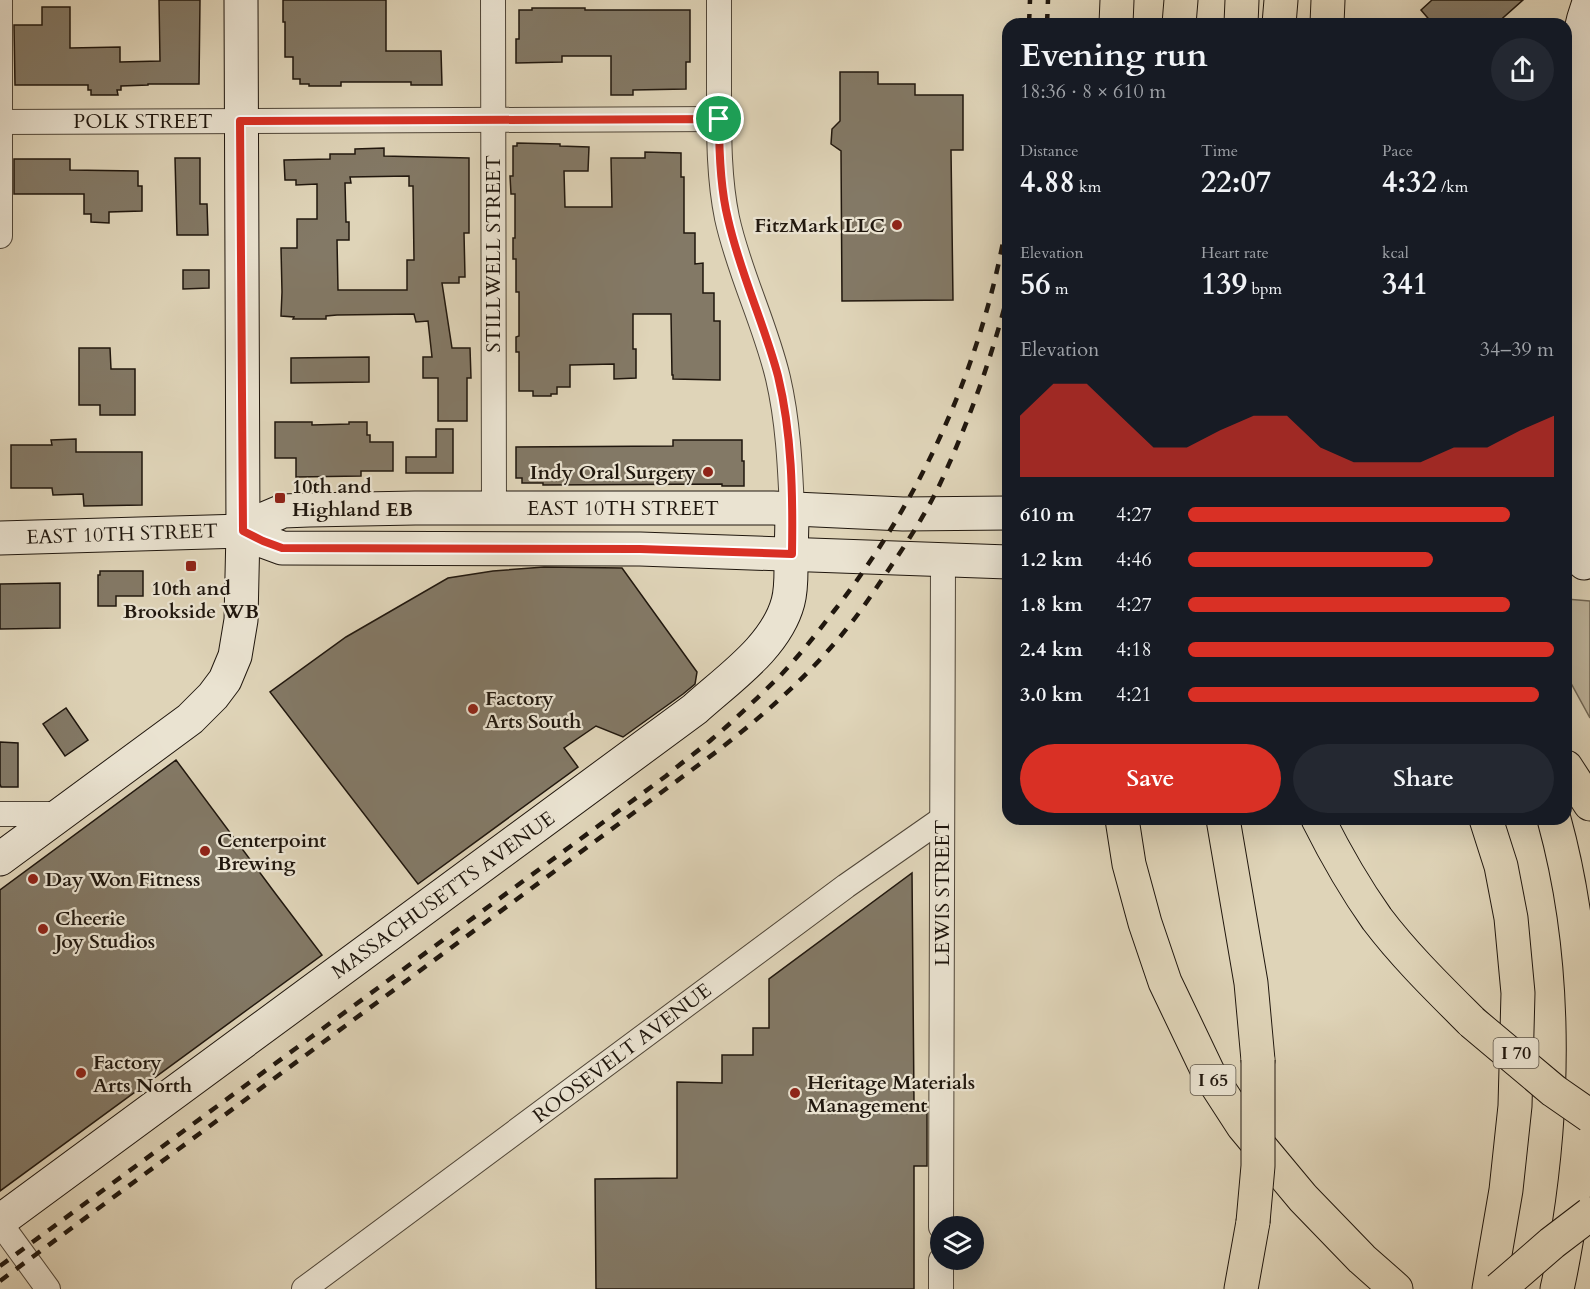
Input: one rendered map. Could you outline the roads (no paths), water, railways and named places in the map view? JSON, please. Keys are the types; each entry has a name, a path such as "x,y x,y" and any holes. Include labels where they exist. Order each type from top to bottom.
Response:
{"highway":[{"path":"1116,18 1117,0"},
{"path":"1180,18 1181,0"},
{"path":"1241,18 1242,0"},
{"path":"1280,18 1281,0"},
{"path":"1327,18 1328,0"},
{"path":"1572,776 1590,804"},
{"name":"I 65","path":"1123,825 1129,864 1145,923 1165,982 1208,1072 1243,1126 1303,1198 1362,1259 1396,1289"},
{"path":"1224,825 1251,983 1258,1060 1258,1166 1253,1221 1241,1289"},
{"path":"1321,825 1352,880 1378,920 1424,973 1472,1022 1554,1091 1590,1116"},
{"name":"I 70","path":"1488,825 1501,866 1511,918 1518,993 1515,1106 1506,1190 1489,1289"},
{"path":"1555,825 1570,885 1580,964 1584,1038 1582,1123 1576,1188 1557,1289"},
{"path":"1499,1289 1590,1214"}],"main road":[{"path":"0,859 124,769 202,708 225,680 235,656 241,620 243,531 241,0"},
{"path":"1580,563 1579,518 1573,457 1577,60 1578,38 1583,16 1590,0"},
{"name":"EAST 10TH STREET","path":"0,538 243,531 283,511 494,508 792,509 903,514 1002,513"},
{"name":"MASSACHUSETTS AVENUE","path":"0,1222 695,709 762,648 782,619 789,601 791,582 792,509"},
{"name":"EAST 10TH STREET","path":"243,531 282,548 640,549 1002,562"}],"street":[{"path":"0,0 0,236"},
{"name":"STILLWELL STREET","path":"493,0 494,508"},
{"path":"719,0 719,151 727,216 781,391 787,430 792,509"},
{"name":"POLK STREET","path":"0,122 719,119"},
{"name":"LEWIS STREET","path":"941,1216 943,560"},
{"path":"0,814 61,814"},
{"name":"ROOSEVELT AVENUE","path":"304,1289 846,886 942,819"},
{"path":"0,1222 48,1289"},
{"path":"941,1270 941,1289"}],"railway":[{"path":"1029,18 1030,0"},
{"path":"1047,18 1048,0"},
{"path":"0,1266 666,776 721,732 779,677 821,628 866,567 896,521 923,473 967,373 984,321 1002,246"},
{"path":"0,1281 716,752 752,724 802,678 833,645 862,608 933,498 950,463 978,392 1002,315"}],"place":[{"name":"FitzMark LLC","path":"897,225"},
{"name":"Indy Oral Surgery","path":"708,472"},
{"name":"10th and Highland EB","path":"280,498"},
{"name":"10th and Brookside WB","path":"191,566"},
{"name":"Factory Arts South","path":"473,709"},
{"name":"Centerpoint Brewing","path":"205,851"},
{"name":"Day Won Fitness","path":"33,879"},
{"name":"Cheerie Joy Studios","path":"43,929"},
{"name":"Factory Arts North","path":"81,1073"},
{"name":"Heritage Materials Management","path":"795,1093"}]}
